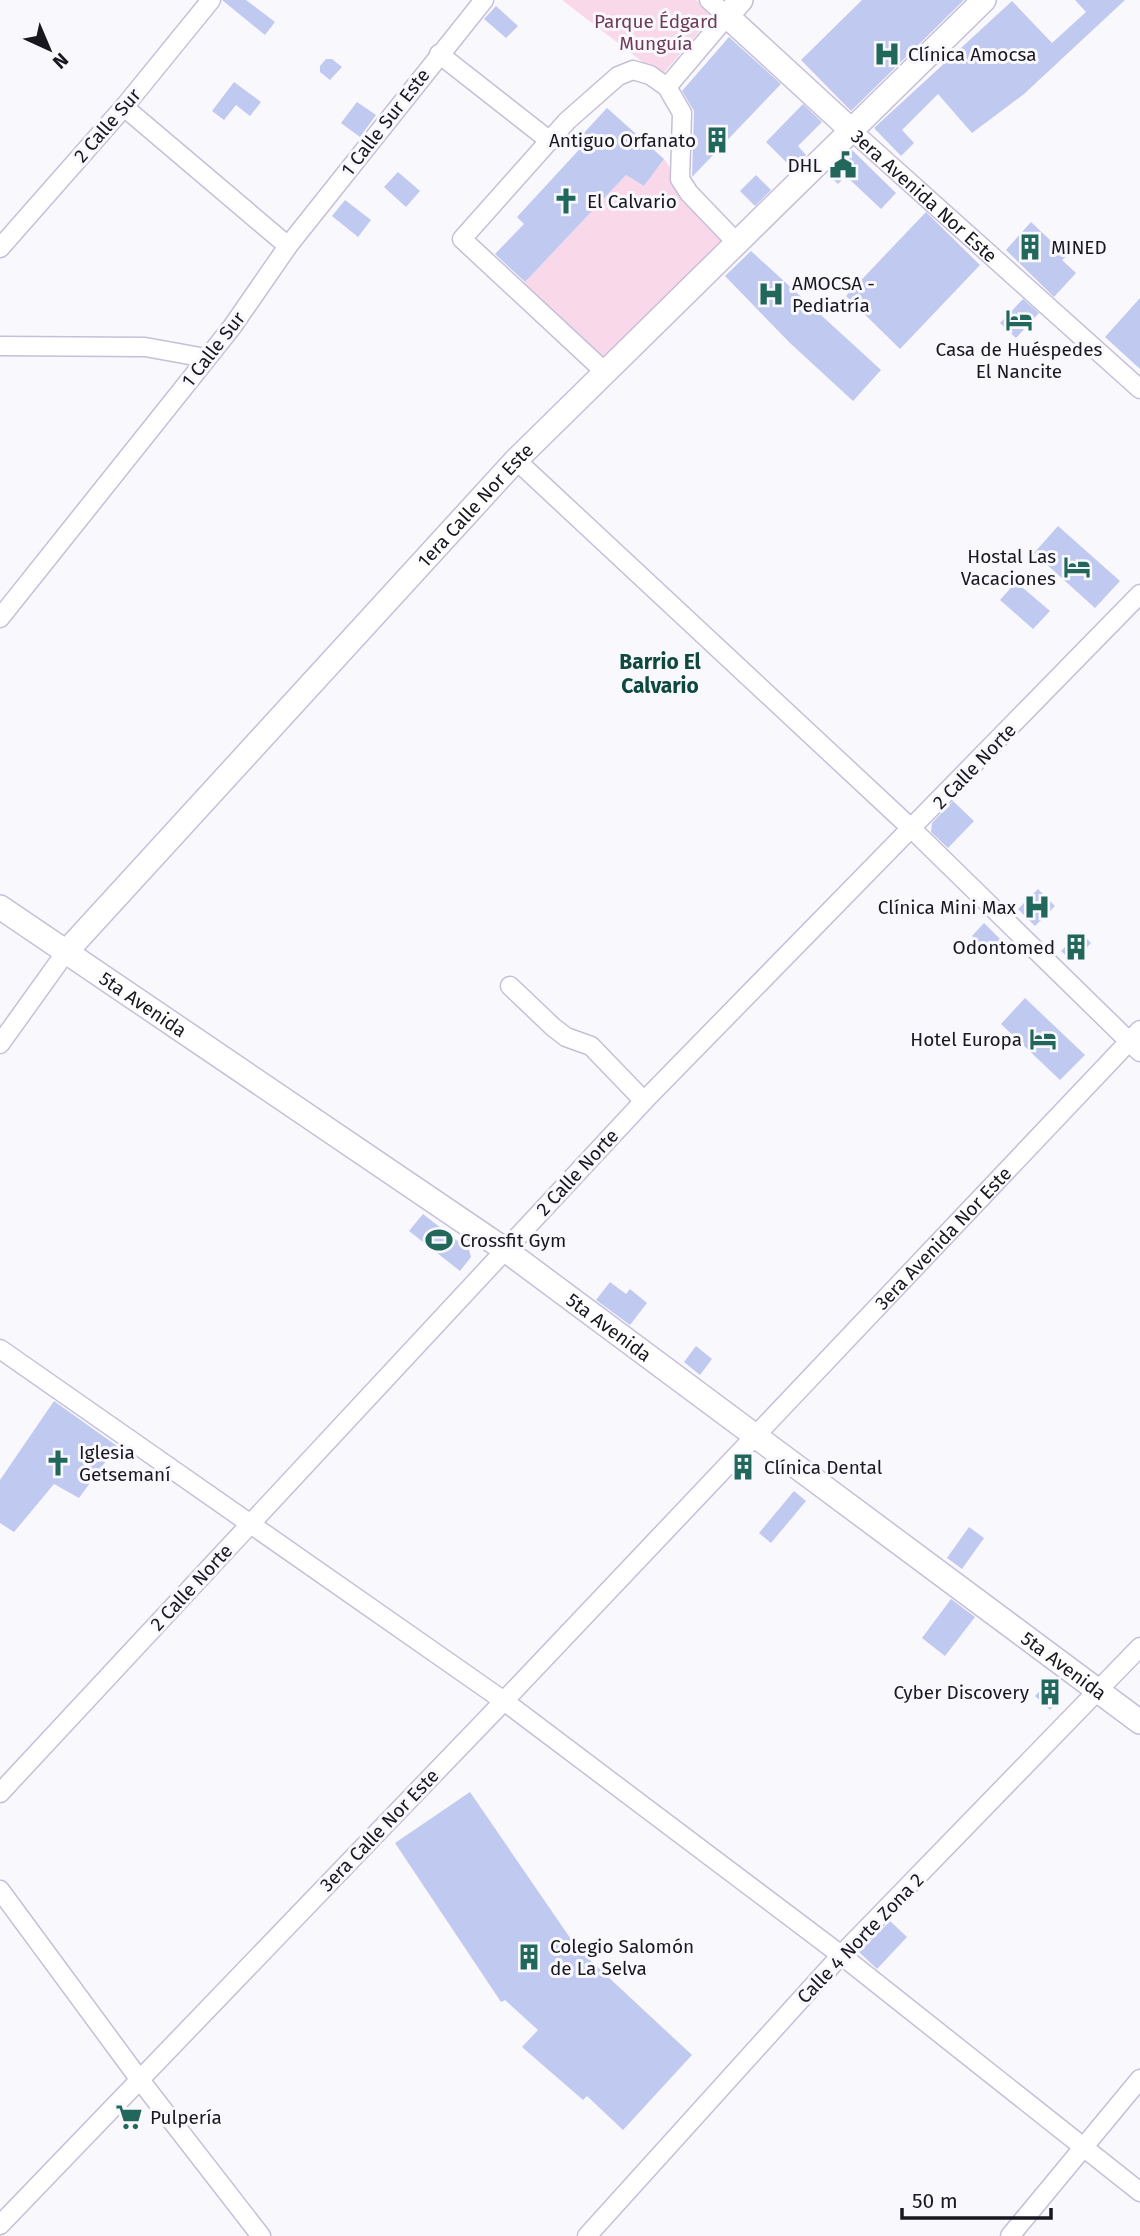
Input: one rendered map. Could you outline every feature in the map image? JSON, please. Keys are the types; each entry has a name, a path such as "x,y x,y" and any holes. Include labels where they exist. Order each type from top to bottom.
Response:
{"street":[{"name":"2 Calle Sur","path":"0,248 124,107 211,0"},
{"name":"1 Calle Sur Este","path":"288,246 484,0"},
{"name":"3era Avenida Nor Este","path":"709,0 734,8 850,129 1140,389"},
{"name":"1era Calle Nor Este","path":"0,1044 66,952 516,460 984,0"},
{"path":"667,87 734,8"},
{"path":"439,54 550,141"},
{"path":"605,372 462,239 567,121 618,76 633,70 650,75 667,87 682,113 680,179 689,193 736,242"},
{"path":"124,107 288,246"},
{"name":"1 Calle Sur","path":"0,618 233,327 288,246"},
{"path":"0,345 145,346 206,358"},
{"path":"516,460 1136,1041"},
{"name":"2 Calle Norte","path":"0,1793 644,1101 913,830 1140,594"},
{"name":"5ta Avenida","path":"0,907 504,1249 757,1434 1140,1722"},
{"path":"510,986 566,1037 591,1046 644,1101"},
{"name":"3era Avenida Nor Este","path":"757,1434 1136,1041"},
{"path":"0,1349 503,1701 841,1955 1140,2192"},
{"name":"3era Calle Nor Este","path":"0,2225 757,1434"},
{"name":"Calle 4 Norte Zona 2","path":"587,2236 841,1955 1140,1647"},
{"path":"0,1890 139,2080 261,2236"},
{"path":"1010,2236 1085,2149 1140,2079"}],"green space":[{"name":"Parque Édgard Munguía","path":"562,0 696,0 710,12 710,19 661,76"},
{"path":"664,159 723,242 603,361 523,284 626,175 644,186"}],"building":[{"path":"222,0 246,0 275,22 265,35"},
{"name":"Clínica Amocsa","path":"862,0 964,0 851,111 801,60"},
{"path":"1075,0 1125,0 1024,94 972,133 938,94 902,130 914,143 901,156 874,128 1012,1 1052,43 1086,12"},
{"path":"496,6 518,26 506,38 484,19"},
{"name":"Antiguo Orfanato","path":"729,37 781,84 692,177 694,111 682,91"},
{"path":"326,59 332,59 342,67 330,80 320,72 320,66"},
{"path":"234,82 261,102 250,116 236,105 224,120 212,111"},
{"path":"357,102 376,115 360,137 341,123"},
{"path":"803,104 822,122 798,146 806,155 793,169 766,142"},
{"name":"El Calvario","path":"607,108 664,159 644,186 626,175 525,282 495,254 524,224 517,217 588,140 582,135"},
{"path":"852,150 896,193 881,209 846,176 838,184 827,174"},
{"path":"398,172 420,191 406,207 384,187"},
{"path":"756,175 771,190 755,206 740,191"},
{"path":"345,200 371,220 358,237 332,216"},
{"path":"926,212 980,265 900,349 846,296"},
{"path":"1031,222 1067,256 1062,260 1076,273 1054,297 1006,250"},
{"path":"751,251 881,370 853,401 790,343 725,276"},
{"path":"1140,298 1140,369 1105,337"},
{"name":"Casa de Huéspedes El Nancite","path":"1023,299 1039,313 1016,338 1000,323"},
{"name":"Hostal Las Vacaciones","path":"1058,526 1120,581 1095,608 1034,553"},
{"path":"1016,582 1050,611 1033,629 1000,600"},
{"path":"953,801 974,821 948,848 931,832 932,823"},
{"name":"Clínica Mini Max","path":"1038,889 1055,906 1035,926 1018,909"},
{"path":"984,923 1005,944 993,956 972,936"},
{"name":"Odontomed","path":"1080,932 1091,943 1073,962 1061,951"},
{"name":"Hotel Europa","path":"1025,998 1085,1055 1060,1080 1001,1024"},
{"name":"Crossfit Gym","path":"423,1214 469,1250 471,1257 460,1271 409,1231"},
{"path":"610,1282 626,1294 630,1289 647,1303 630,1325 596,1300"},
{"path":"696,1346 712,1359 700,1375 684,1362"},
{"name":"Iglesia Getsemaní","path":"54,1401 117,1446 79,1498 54,1484 14,1532 0,1523 0,1480"},
{"path":"794,1491 806,1501 771,1543 759,1533"},
{"path":"969,1527 984,1538 962,1569 947,1558"},
{"path":"951,1599 975,1617 945,1656 922,1638"},
{"name":"Cyber Discovery","path":"1051,1679 1060,1687 1061,1698 1050,1710 1035,1696"},
{"name":"Colegio Salomón de La Selva","path":"470,1792 577,1948 692,2055 623,2130 587,2096 583,2100 522,2047 538,2030 505,2000 501,2002 395,1843"},
{"path":"890,1921 907,1937 877,1969 859,1952"}],"place":[{"name":"Clínica Amocsa","path":"887,54"},
{"name":"Antiguo Orfanato","path":"717,140"},
{"name":"DHL","path":"843,165"},
{"name":"El Calvario","path":"566,201"},
{"name":"MINED","path":"1030,247"},
{"name":"AMOCSA - Pediatría","path":"771,294"},
{"name":"Casa de Huéspedes El Nancite","path":"1019,320"},
{"name":"Hostal Las Vacaciones","path":"1077,567"},
{"name":"Clínica Mini Max","path":"1037,907"},
{"name":"Odontomed","path":"1076,947"},
{"name":"Hotel Europa","path":"1043,1039"},
{"name":"Crossfit Gym","path":"439,1240"},
{"name":"Iglesia Getsemaní","path":"58,1463"},
{"name":"Clínica Dental","path":"743,1467"},
{"name":"Cyber Discovery","path":"1050,1692"},
{"name":"Colegio Salomón de La Selva","path":"529,1957"},
{"name":"Pulpería","path":"129,2117"}],"district":[{"name":"Barrio El Calvario","path":"660,674"}]}
